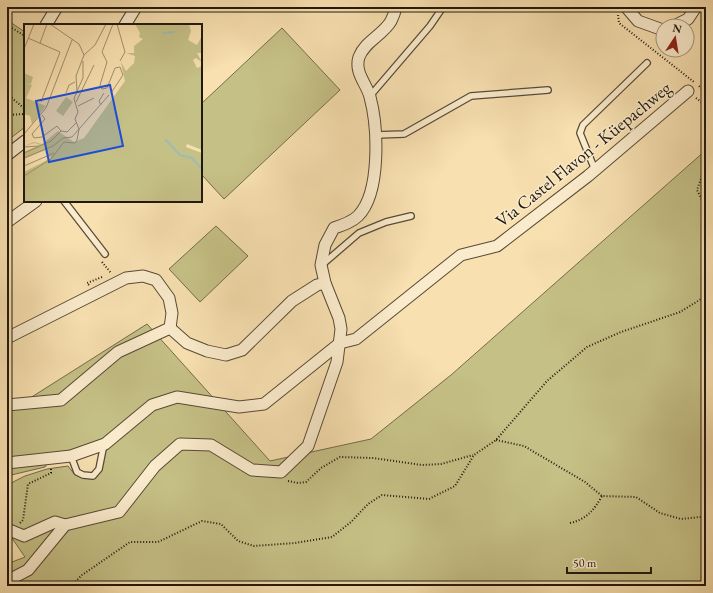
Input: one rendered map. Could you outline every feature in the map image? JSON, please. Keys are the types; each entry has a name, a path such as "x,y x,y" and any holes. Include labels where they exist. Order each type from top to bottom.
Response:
{"street":[{"path":"47,24 57,7"},
{"path":"126,24 136,7"},
{"path":"10,530 24,536 54,522 65,525 119,512 155,466 180,444 211,445 252,470 281,472 308,446 337,362 340,343 339,318 325,283 321,265 325,244 334,228 346,224 358,216 366,206 372,185 376,135 370,96 360,76 358,58 367,44 391,22 396,7"},
{"path":"689,18 696,7"},
{"path":"623,9 638,21 655,27"},
{"name":"Via Castel Flavon - Küepachweg","path":"340,343 356,339 461,255 497,246 595,170 688,91"},
{"path":"7,155 24,142"},
{"path":"7,222 35,202"},
{"path":"7,338 126,278 143,276 156,280 169,298 172,313 170,328"},
{"path":"170,328 187,343 207,351 226,355 242,350 292,301 317,285 325,283"},
{"path":"7,405 61,400 118,352 170,328"},
{"path":"7,463 71,456 105,444 152,405 177,397 239,407 264,404 340,343"},
{"path":"7,581 28,570 65,525"}],"lane":[{"path":"370,96 416,43 443,7"},
{"path":"595,170 580,133 583,125 647,62"},
{"path":"376,135 404,134 471,96 548,90"},
{"path":"65,202 105,254"},
{"path":"321,265 359,233 386,222 411,216"},
{"path":"71,456 77,472 83,475 93,476 99,468 105,444"}],"path":[{"path":"623,9 618,14 619,23 687,75 706,93"},
{"path":"7,25 24,35"},
{"path":"7,94 24,108"},
{"path":"7,115 24,114"},
{"path":"706,165 697,190 703,202 706,201"},
{"path":"94,294 88,282 112,272 99,258 105,254"},
{"path":"281,472 285,480 298,483 306,482 321,468 340,457 373,458 422,465 441,464 474,455 496,440 547,381 587,347 621,332 680,312 706,296"},
{"path":"496,440 524,446 585,482 602,496 636,497 660,513 681,519 700,517 706,521"},
{"path":"71,586 82,575 130,542 158,542 202,521 221,524 238,540 254,546 295,543 332,537 368,504 382,495 429,499 455,486 474,455"},
{"path":"10,530 23,520 28,484 51,473 50,459"},
{"path":"570,523 578,521 594,511 602,496"}],"shaded area":[{"path":"7,20 24,31 24,128 7,141"},
{"path":"282,28 340,90 224,199 202,175 202,103"},
{"path":"706,150 706,586 7,586 7,564 25,557 7,531 7,489 13,482 25,476 47,469 68,466 75,475 93,475 99,469 104,444 51,459 45,467 7,476 7,408 19,405 147,324 270,461 371,439 451,375"},
{"path":"216,226 248,256 200,302 169,269"}]}
